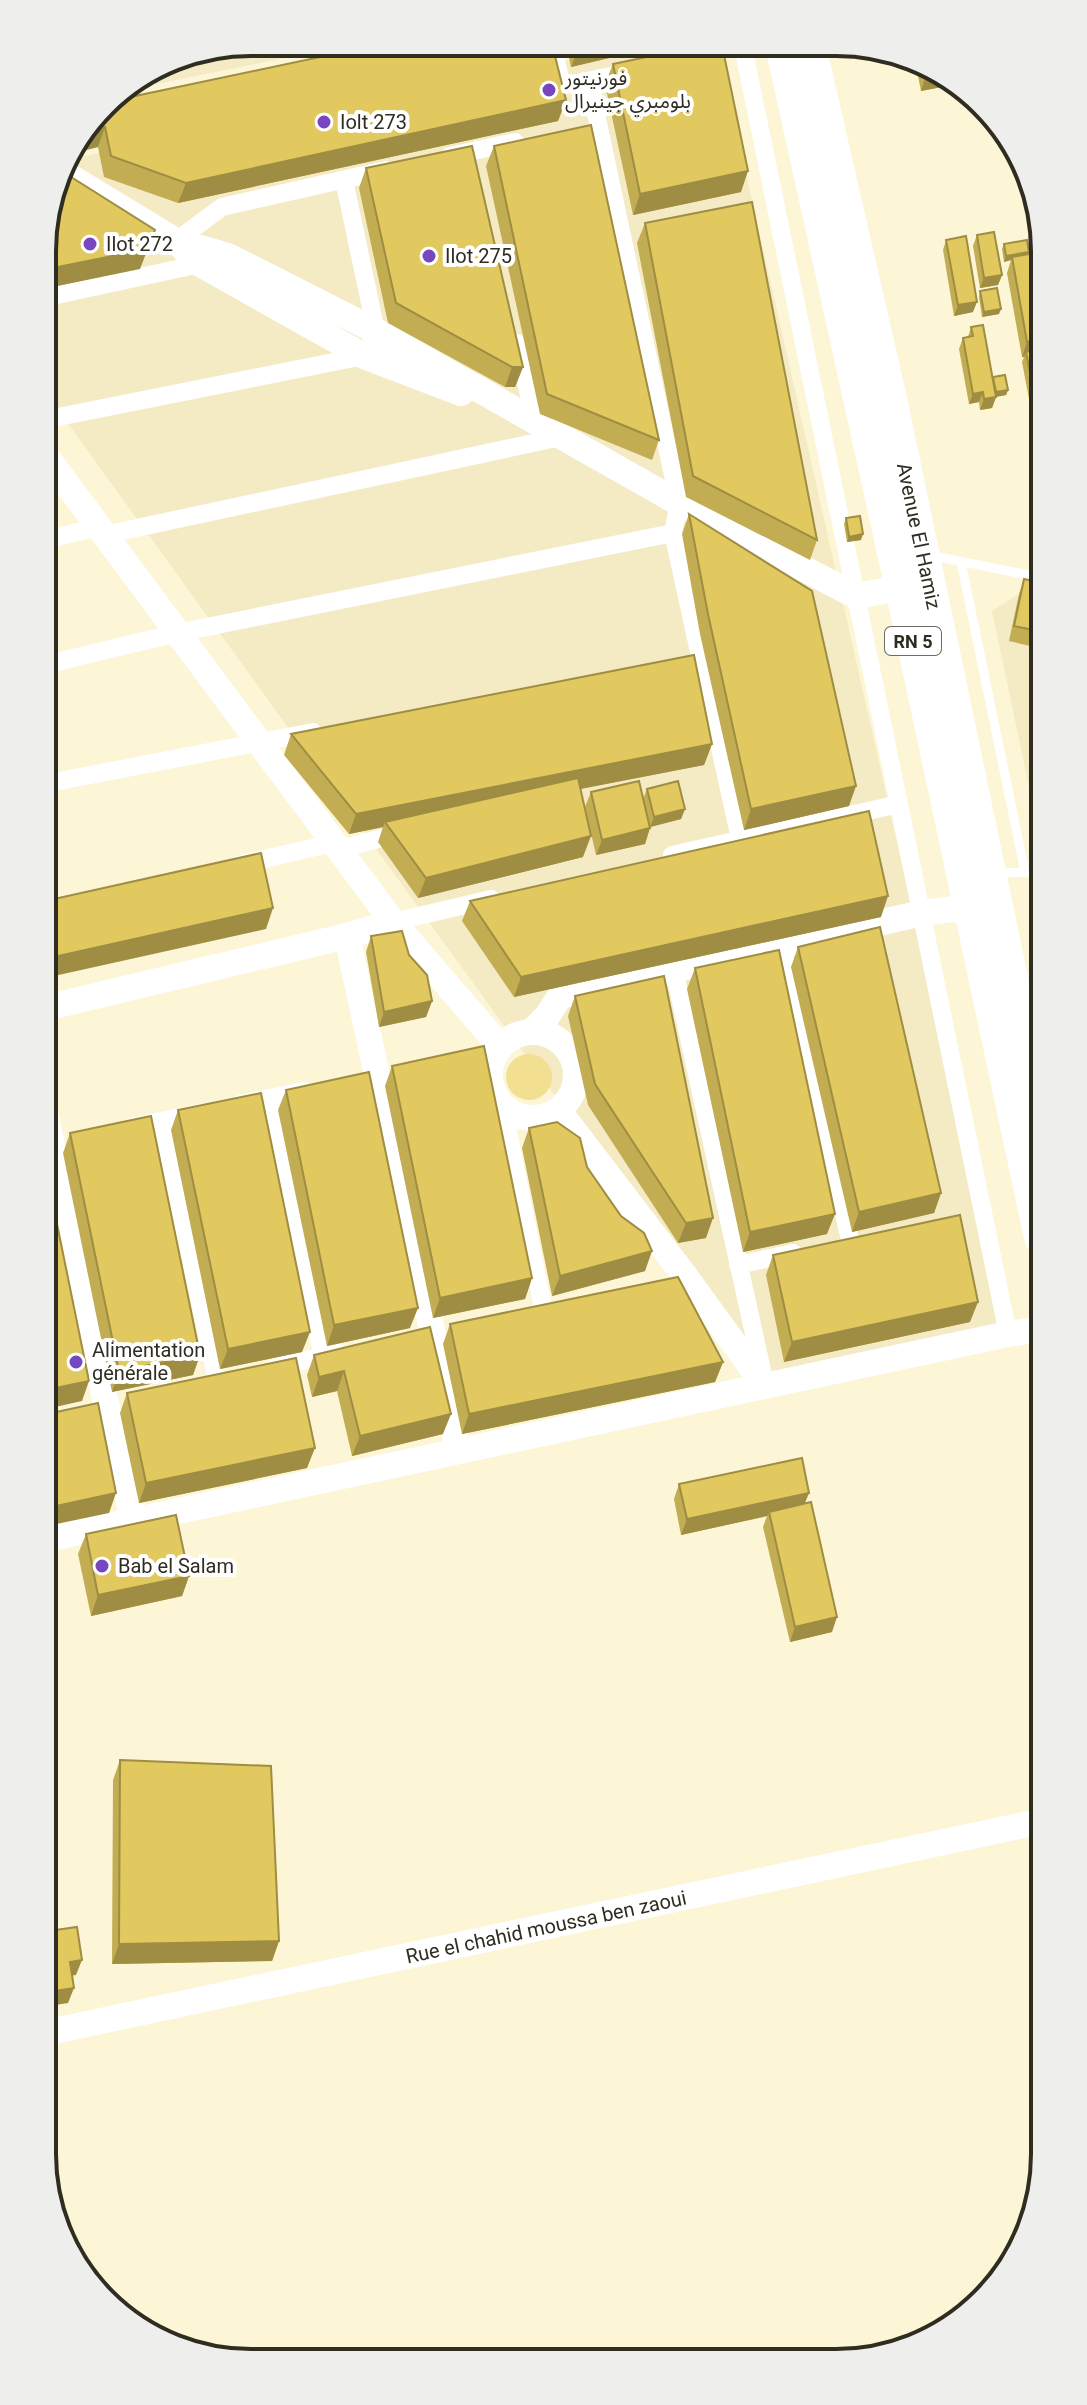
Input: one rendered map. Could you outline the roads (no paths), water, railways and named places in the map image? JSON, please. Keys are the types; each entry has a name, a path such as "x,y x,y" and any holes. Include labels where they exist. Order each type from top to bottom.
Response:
{"highway":[{"name":"RN 5","path":"784,56 1031,1191"},
{"name":"Avenue El Hamiz","path":"811,56 890,399 989,873 1028,997 1031,1026"}],"street":[{"path":"555,56 562,86 651,67"},
{"path":"742,56 767,202 856,596 922,913 976,1212 1008,1334"},
{"path":"589,81 591,125 630,233 679,503 673,533 692,660 740,839"},
{"path":"429,161 474,159 528,139"},
{"path":"176,241 222,207 401,167"},
{"path":"71,177 176,241 200,264 364,356 535,422"},
{"path":"344,180 376,331 364,356"},
{"path":"176,241 228,256 376,331 679,503 856,596 902,588"},
{"path":"56,295 200,264"},
{"path":"514,332 535,422"},
{"path":"56,417 364,356"},
{"path":"56,538 561,437"},
{"path":"56,469 393,922 500,1046"},
{"path":"56,662 177,633 673,533"},
{"path":"56,782 335,728"},
{"path":"650,861 899,804"},
{"path":"227,868 412,831"},
{"path":"56,1005 514,893"},
{"path":"532,1031 548,1034 561,1042 571,1054 576,1069 575,1085 569,1099 558,1110 535,1118 512,1113 503,1106 493,1092 490,1076 492,1059 510,1038 532,1031 548,1015 560,996 922,913 970,907"},
{"path":"347,936 458,1451"},
{"path":"782,945 850,1240"},
{"path":"674,970 765,1386"},
{"path":"469,1054 500,1046"},
{"path":"114,1130 330,1086"},
{"path":"268,1099 323,1356"},
{"path":"503,1106 543,1308"},
{"path":"558,1110 678,1278 765,1386"},
{"path":"161,1121 217,1379"},
{"path":"56,1147 105,1404 133,1520"},
{"path":"738,1265 808,1250"},
{"path":"56,1537 1031,1331"},
{"path":"262,1370 354,1349"},
{"name":"Rue el chahid moussa ben zaoui","path":"56,2031 1031,1824"}],"lane":[{"path":"923,554 1031,575"},
{"path":"961,562 1025,872"},
{"path":"989,873 1031,872"}],"place":[{"name":"فورنيتور بلومبري جينيرال","path":"549,90"},
{"name":"Iolt 273","path":"324,122"},
{"name":"Ilot 272","path":"90,244"},
{"name":"Ilot 275","path":"429,256"},
{"name":"Alimentation générale","path":"76,1362"},
{"name":"Bab el Salam","path":"102,1566"}]}
